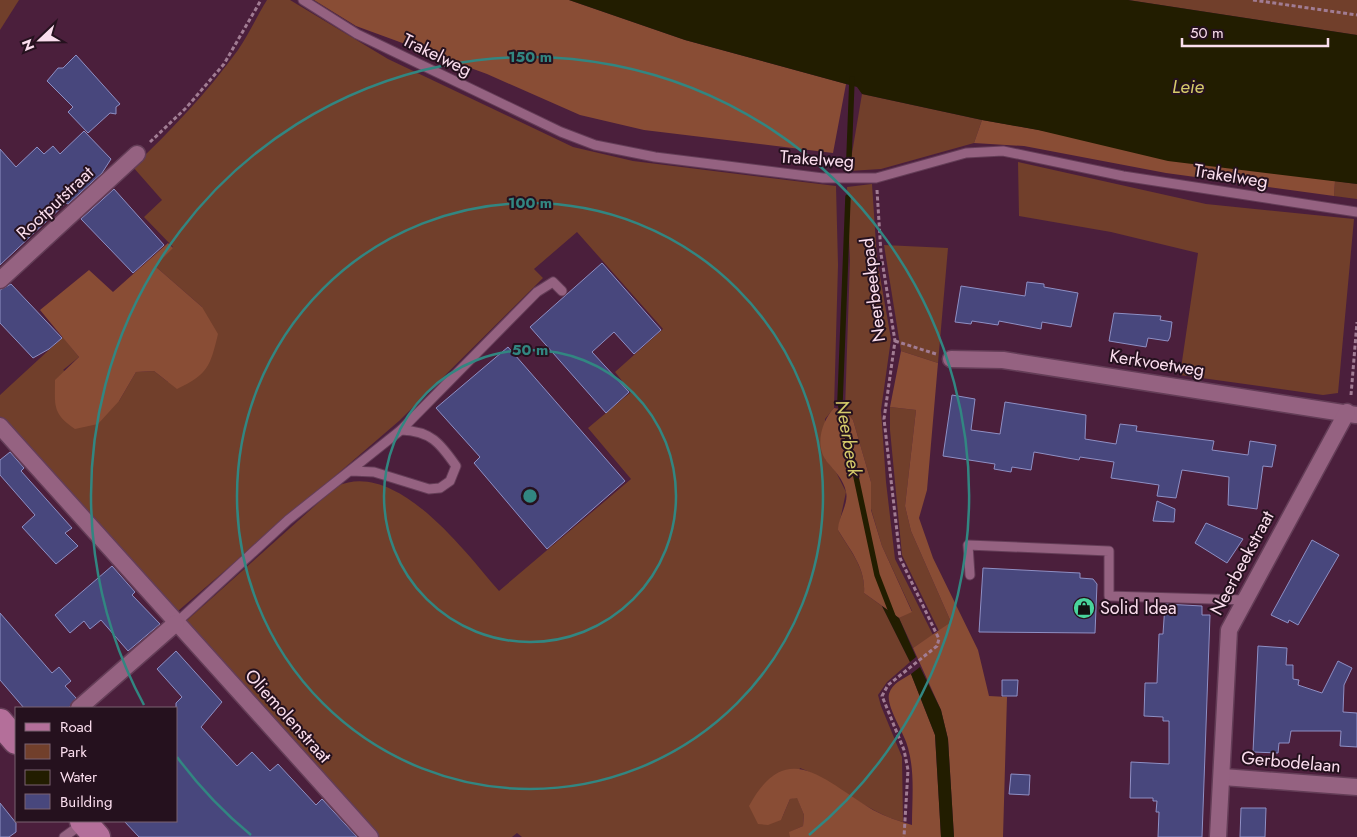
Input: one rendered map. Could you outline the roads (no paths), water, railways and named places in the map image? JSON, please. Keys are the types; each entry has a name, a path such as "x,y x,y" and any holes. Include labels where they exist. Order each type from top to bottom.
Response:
{"main road":[{"path":"0,722 15,740"}],"street":[{"name":"Rootputstraat","path":"0,280 137,154"},
{"name":"Kerkvoetweg","path":"951,359 1003,360 1352,414"},
{"name":"Neerbeekstraat","path":"1218,837 1223,776 1229,630 1244,600 1352,414"},
{"name":"Oliemolenstraat","path":"0,426 370,837"},
{"path":"80,707 176,623"},
{"name":"Gerbodelaan","path":"1223,776 1357,787"}],"lane":[{"name":"Trakelweg","path":"303,0 356,34 562,132 594,145 655,157 823,178 876,178 966,153 1003,151 1123,176 1357,212"},
{"path":"176,623 288,520 401,430 537,292 553,282 562,291"},
{"path":"351,471 374,472 428,489 440,488 450,481 456,466 432,436 416,430 401,430"},
{"path":"970,575 968,545 1109,552 1109,596 1244,600"}],"water":[{"name":"Leie","path":"569,0 1128,0 1357,35 1357,184 1168,161 1038,130 862,94 857,87 685,40"},
{"path":"882,606 899,618 916,657 910,662"},
{"path":"920,667 941,710 948,739 954,837 941,837 935,735 911,674"}],"waterway":[{"name":"Neerbeek","path":"849,157 852,79"},
{"name":"Neerbeek","path":"848,197 840,402 877,575 894,619"}],"place":[{"name":"Solid Idea","path":"1084,608"}]}
